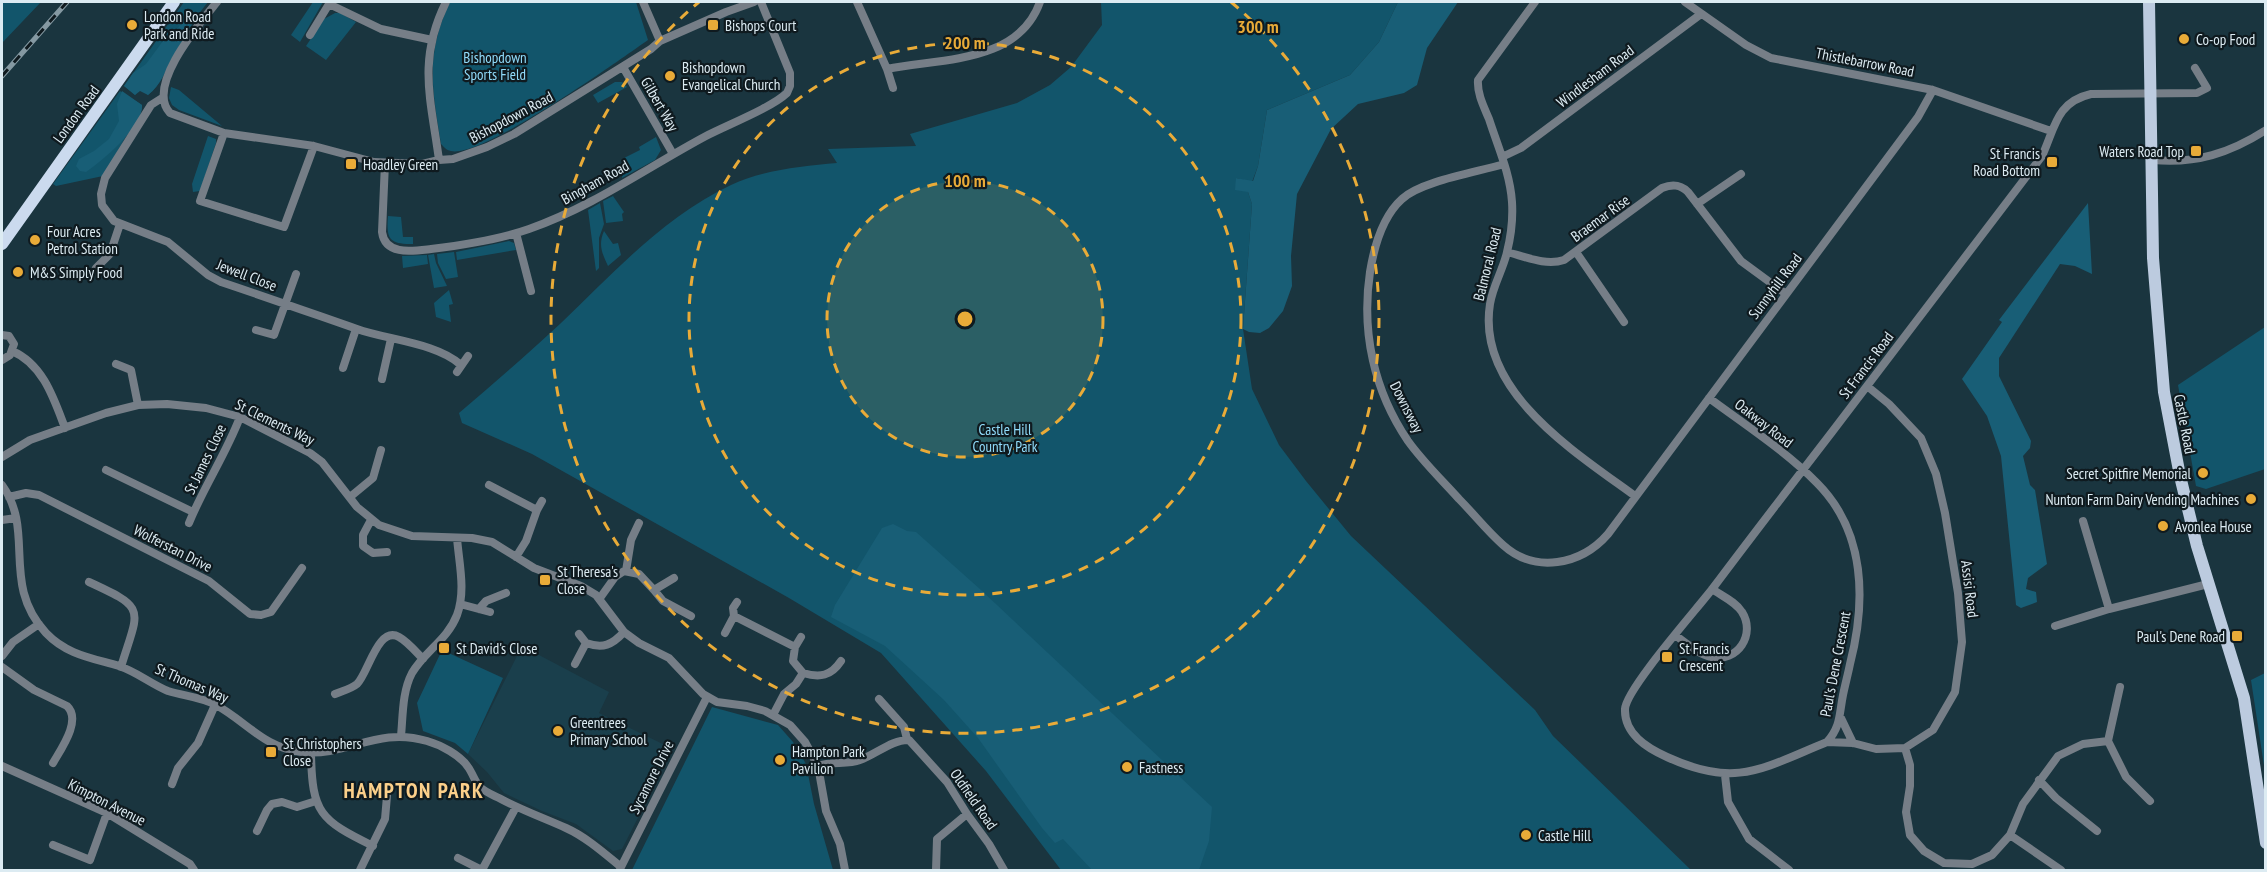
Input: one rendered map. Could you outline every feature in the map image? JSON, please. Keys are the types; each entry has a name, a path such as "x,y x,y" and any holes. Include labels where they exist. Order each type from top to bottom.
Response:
{"highway":[{"name":"London Road","path":"2,244 174,2"}],"main road":[{"name":"Castle Road","path":"2149,2 2153,258 2162,377 2180,476 2208,584 2244,698 2265,843"}],"street":[{"path":"96,268 110,254 120,224 109,216 102,205 102,186 151,105 162,98 177,56 216,2"},
{"path":"440,160 428,87 428,62 432,40 446,2"},
{"path":"643,2 660,41"},
{"name":"Bishopdown Road","path":"162,98 170,113 224,133 314,146 360,159 385,163 422,164 462,157 501,141 558,108 660,41 754,2"},
{"name":"Bingham Road","path":"385,163 381,228 383,239 389,246 402,251 451,246 516,233 546,223 584,205 673,154 780,98 789,89 790,73 761,2"},
{"path":"857,2 887,69 892,88"},
{"path":"887,69 959,58 996,48 1008,42 1025,27 1040,2"},
{"name":"Balmoral Road","path":"1535,2 1478,80 1479,94 1503,160 1512,210 1508,252 1489,307 1489,335 1498,364 1516,393 1541,422 1572,449 1635,496"},
{"name":"Thistlebarrow Road","path":"1685,2 1746,45 1771,58 1933,90 2051,131"},
{"path":"310,35 329,4 381,29 432,40"},
{"name":"Windlesham Road","path":"1503,160 1701,14"},
{"name":"Gilbert Way","path":"622,67 673,154"},
{"name":"St Francis Road","path":"1725,775 1683,764 1657,752 1639,740 1628,725 1625,708 1626,702 1639,681 1712,590 2042,156 2060,114 2076,98 2091,94 2197,93 2207,88 2195,68"},
{"name":"Sunnyhill Road","path":"1635,496 1918,117 1933,90"},
{"path":"2152,160 2175,161 2222,153 2240,146 2263,132 2265,141"},
{"path":"224,133 201,201 284,228 314,146"},
{"name":"Downsway","path":"1503,160 1418,188 1401,199 1383,226 1371,264 1366,305 1370,351 1382,391 1394,418 1419,454 1500,543 1522,557 1548,563 1567,561 1582,555 1604,538 1635,496"},
{"path":"1698,204 1741,174"},
{"name":"Braemar Rise","path":"1508,252 1555,263 1576,252 1662,188 1669,185 1683,187 1741,261 1786,294"},
{"name":"Jewell Close","path":"120,224 168,242 214,279 356,329 440,352 454,359 459,369 468,356"},
{"path":"516,233 531,291"},
{"path":"1576,252 1624,322"},
{"path":"256,330 274,335 296,274"},
{"path":"344,368 356,329"},
{"path":"2,335 6,334 12,338 14,344 12,351 6,359 2,360"},
{"path":"382,379 391,339"},
{"path":"12,351 28,359 37,369 50,392 65,428"},
{"path":"116,364 131,370 138,405"},
{"name":"Assisi Road","path":"1867,386 1889,404 1921,438 1929,456 1936,474 1945,513 1958,593 1962,642 1955,692 1932,730 1905,748"},
{"name":"Oakway Road","path":"1709,398 1803,470"},
{"name":"St Clements Way","path":"2,457 21,444 106,413 138,405 167,404 206,408 240,417 316,457 328,467 371,520 388,529 412,536 486,540 534,568 589,590 600,598 624,632 639,643 669,658 707,697"},
{"name":"St James Close","path":"189,523 211,474 225,453 240,417"},
{"path":"350,496 373,478 381,450"},
{"name":"St James Close","path":"106,470 194,512"},
{"name":"Paul's Dene Crescent","path":"1803,470 1825,491 1840,513 1859,568 1858,624 1843,693 1841,718 1827,742"},
{"name":"St Thomas Way","path":"2,485 16,518 20,584 24,599 39,624 53,640 68,651 121,666 168,691 215,705 266,741 284,749 311,753 375,738 401,736 427,741 446,750 466,765 481,788 516,807 574,832 620,869"},
{"path":"489,485 537,510"},
{"name":"Wolferstan Drive","path":"9,497 26,493 39,495 209,581 242,609 255,615 266,614 275,608 302,568"},
{"path":"516,557 542,501"},
{"path":"2,520 16,518"},
{"path":"371,520 363,535 363,546 373,553 387,552"},
{"path":"2083,521 2109,609"},
{"path":"626,571 631,540 639,523"},
{"path":"401,736 407,689 412,674 450,629 460,604 461,585 457,538"},
{"path":"600,598 615,577 626,571 639,574 663,601 691,616"},
{"path":"654,590 674,578"},
{"path":"89,582 123,598 133,607 136,619 121,666"},
{"path":"2055,626 2109,609 2208,584"},
{"path":"1675,635 1711,657 1731,655 1740,648 1747,633 1744,615 1732,602 1712,590"},
{"path":"479,609 486,601 506,593"},
{"path":"725,633 734,616 733,608 737,602"},
{"path":"460,604 490,612"},
{"path":"734,616 795,646"},
{"path":"2,656 13,642 39,624"},
{"path":"579,634 586,643 607,646 624,632"},
{"path":"335,694 352,688 359,682 380,642 386,636 401,637 423,659"},
{"path":"801,637 795,646 793,661 803,674 820,676 828,674 835,671 841,662"},
{"path":"575,663 586,643"},
{"path":"2,667 25,685 67,706 72,711 73,722 53,763"},
{"path":"773,715 784,694 796,684 803,674"},
{"path":"2120,687 2108,741 2126,777 2150,801"},
{"path":"707,697 717,702 756,708 773,715 795,730 805,742 818,766 826,811 843,853 845,870"},
{"name":"Sycamore Drive","path":"620,869 707,697"},
{"name":"Oldfield Road","path":"879,699 904,728 907,739 944,778 1004,870"},
{"path":"172,784 178,768 198,743 215,705"},
{"path":"1841,718 1853,742"},
{"path":"818,766 830,762 858,761 907,739"},
{"path":"1789,870 1749,839 1728,802 1725,775 1766,768 1827,742 1853,742 1876,749 1905,748 1910,765 1906,812 1910,835 1924,851 1944,863 1975,867 1992,855 2010,835 2023,804 2058,756 2084,744 2108,741"},
{"path":"311,753 312,783 321,812 334,825 373,846"},
{"name":"Kimpton Avenue","path":"2,766 107,813 190,864 194,870"},
{"path":"2039,780 2056,798 2097,831"},
{"path":"360,870 385,819 387,796"},
{"path":"257,831 272,804 282,802 297,807 316,801"},
{"path":"458,858 482,870 516,807"},
{"path":"53,845 90,860 107,813"},
{"path":"936,870 937,839 940,834 967,814"},
{"path":"2010,835 2061,870"}],"shaded area":[{"path":"1398,2 1458,2 1427,48 1417,85 1404,93 1358,104 1331,129 1297,194 1291,256 1292,286 1283,311 1269,328 1260,333 1249,332 1243,329 1252,204 1248,192 1235,190 1236,178 1253,181 1258,166 1267,110 1350,75 1379,42"},
{"path":"189,16 195,19 160,81 148,95 140,91 135,95 124,86 133,73 146,64 163,41 175,33 184,18"},
{"path":"122,91 142,105 136,123 121,142 102,160 86,172 80,171 76,166 79,159 109,139 119,121 117,104"},
{"path":"2088,203 2092,274 2075,266 2060,264 1999,358 1999,376 2031,441 2030,448 2023,456 2030,485 2035,490 2047,564 2028,578 2026,589 2036,592 2037,602 2021,608 2016,605 2001,456 1987,416 1962,379 2002,322 1999,320"},
{"path":"893,524 907,531 916,532 1212,807 1209,841 1199,870 1092,870 1063,839 1055,843 978,738 944,700 885,646 831,617 835,605 882,528"},
{"name":"Greentrees Primary School","path":"522,646 609,692 599,713 673,749 622,849 613,851 576,824 504,793 468,754"}],"green space":[{"path":"2,2 41,2 2,43"},
{"path":"184,2 208,2 186,34 157,86 148,95 140,88 135,95 124,86"},
{"path":"313,2 323,2 300,42 291,35"},
{"name":"Bishopdown Sports Field","path":"450,2 636,2 648,40 519,125 467,149 451,151 441,144 433,88 437,39"},
{"name":"Castle Hill Country Park","path":"1101,2 1398,2 1379,42 1350,75 1267,110 1258,166 1252,182 1236,178 1248,192 1252,204 1243,329 1252,389 1279,445 1351,536 1535,710 1553,736 1691,870 1061,870 986,771 881,653 789,598 532,454 462,423 459,413 549,335 620,265 684,213 707,198 743,180 769,172 837,163 828,149 916,146 910,134 1017,103 1050,85 1071,67 1102,25"},
{"path":"340,13 356,22 326,60 306,46 324,19"},
{"path":"615,82 622,82 627,87 598,103 593,95"},
{"path":"171,87 179,90 222,126 179,110 172,105 169,98"},
{"path":"120,91 142,105 142,109 103,176 56,186 53,184"},
{"path":"208,136 216,139 216,143 200,191 193,192 192,184"},
{"path":"656,137 661,150 655,160 622,178 624,158 640,150 639,147"},
{"path":"613,196 624,212 623,221 606,223 603,201"},
{"path":"600,203 604,224 599,238 599,268 596,271 588,210"},
{"path":"388,216 401,217 403,237 413,237 413,244 399,243 391,239 388,231"},
{"path":"604,231 613,244 618,243 621,255 608,266 601,249"},
{"path":"509,241 514,243 516,250 457,260 456,252"},
{"path":"454,252 458,277 446,279 438,263 437,254"},
{"path":"434,254 447,286 434,288 428,255"},
{"path":"427,255 428,264 403,268 402,256"},
{"path":"449,290 453,304 449,305 451,322 436,317 434,303"},
{"path":"2265,327 2265,469 2206,489 2196,486 2178,385"},
{"path":"442,650 503,678 468,754 455,743 423,731 417,703"},
{"path":"2265,673 2265,772 2251,680"},
{"path":"712,707 778,725 793,742 806,764 814,804 833,870 632,870"}],"railway":[{"path":"2,76 67,2"}],"place":[{"name":"London Road Park and Ride","path":"132,25"},
{"name":"Bishops Court","path":"713,25"},
{"name":"Co-op Food","path":"2184,39"},
{"name":"Bishopdown Evangelical Church","path":"670,76"},
{"name":"Waters Road Top","path":"2196,151"},
{"name":"St Francis Road Bottom","path":"2052,162"},
{"name":"Hoadley Green","path":"351,164"},
{"name":"Four Acres Petrol Station","path":"35,240"},
{"name":"M&S Simply Food","path":"18,272"},
{"name":"Secret Spitfire Memorial","path":"2203,473"},
{"name":"Nunton Farm Dairy Vending Machines","path":"2251,499"},
{"name":"Avonlea House","path":"2163,526"},
{"name":"St Theresa's Close","path":"545,580"},
{"name":"Paul's Dene Road","path":"2237,636"},
{"name":"St David's Close","path":"444,648"},
{"name":"St Francis Crescent","path":"1667,657"},
{"name":"Greentrees Primary School","path":"558,731"},
{"name":"St Christophers Close","path":"271,752"},
{"name":"Hampton Park Pavilion","path":"780,760"},
{"name":"Fastness","path":"1127,767"},
{"name":"Castle Hill","path":"1526,835"}],"district":[{"name":"HAMPTON PARK","path":"414,790"}]}
